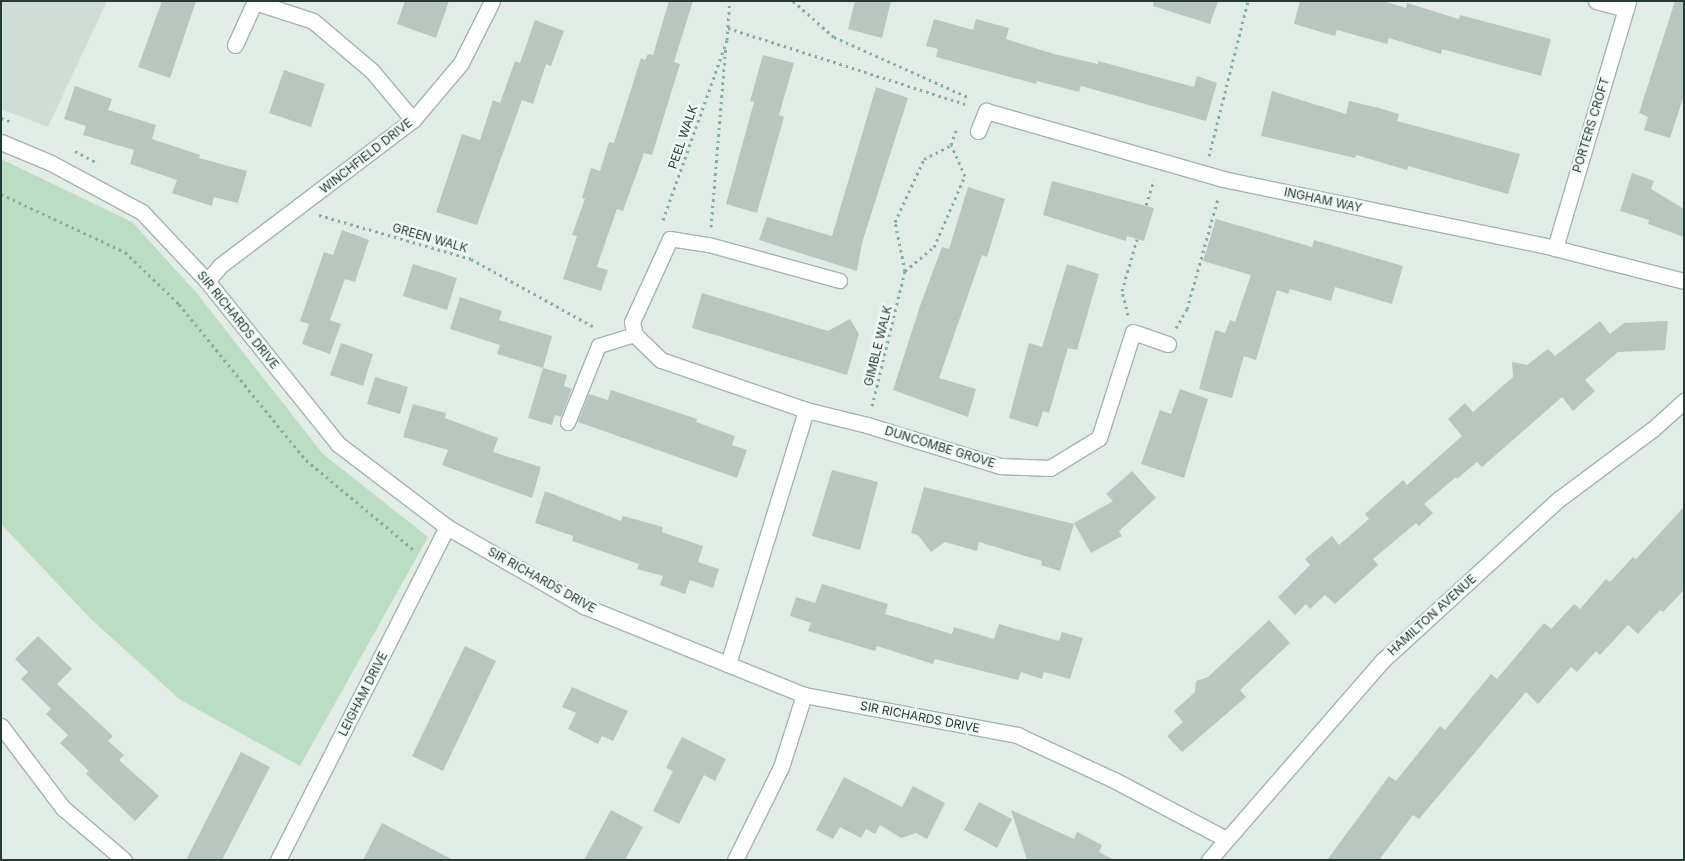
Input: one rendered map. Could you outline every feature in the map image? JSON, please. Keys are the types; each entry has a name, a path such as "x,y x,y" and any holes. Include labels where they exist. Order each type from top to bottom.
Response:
{"street":[{"name":"WINCHFIELD DRIVE","path":"207,281 220,265 298,209 413,120 461,63 492,1"},
{"path":"1596,1 1627,5"},
{"path":"235,45 255,2 313,21 372,71 413,120"},
{"name":"PORTERS CROFT","path":"1554,248 1627,5"},
{"path":"978,131 986,111"},
{"name":"INGHAM WAY","path":"986,111 1223,179 1554,248 1684,281"},
{"name":"SIR RICHARDS DRIVE","path":"1,142 51,163 142,212 207,281 338,444 447,528 584,606 804,695 1017,735 1114,780 1226,839"},
{"path":"634,328 670,239"},
{"name":"DUNCOMBE GROVE","path":"634,328 662,360 806,410 867,425 1000,466 1050,468 1099,438 1133,332"},
{"path":"1133,332 1168,344"},
{"name":"HAMILTON AVENUE","path":"1209,860 1382,661 1559,499 1653,429 1684,401"},
{"path":"728,664 806,410"},
{"name":"LEIGHAM DRIVE","path":"278,860 447,528"},
{"path":"736,860 781,768 804,695"},
{"path":"1,726 63,808 124,860"}],"lane":[{"path":"670,239 709,245 840,281"},
{"path":"568,423 599,346 634,328"}],"path":[{"name":"PEEL WALK","path":"709,245 730,1"},
{"path":"793,1 834,37 968,97 986,111"},
{"path":"1205,174 1248,1"},
{"path":"728,28 965,104"},
{"name":"PEEL WALK","path":"670,239 662,223 726,40"},
{"path":"963,112 968,97"},
{"path":"905,271 934,247 965,176 951,145 960,120"},
{"name":"GIMBLE WALK","path":"867,425 905,271 895,222 924,158 951,145"},
{"path":"1146,206 1160,161"},
{"path":"1168,344 1187,309 1223,179"},
{"path":"1,194 125,252 179,304 306,460 429,562"},
{"name":"GREEN WALK","path":"298,209 471,259 593,327 634,328"},
{"path":"1133,332 1122,291 1137,239"}],"shaded area":[{"path":"1,1 107,1 48,127 1,109"}],"green space":[{"path":"1,159 132,222 195,291 323,454 428,537 300,766 179,699 91,619 1,524"}],"building":[{"path":"162,1 196,1 170,78 138,67"},
{"path":"405,1 449,1 436,38 397,24"},
{"path":"669,1 693,1 674,62 680,64 652,155 644,153 623,211 617,209 605,243 597,267 608,270 601,291 563,279 577,236 572,235 585,199 582,198 591,168 600,171 609,142 614,143 641,58 645,60 648,54 653,55"},
{"path":"855,1 891,1 882,38 848,29"},
{"path":"1154,1 1218,1 1210,24 1153,6"},
{"path":"1300,1 1383,1 1406,8 1407,3 1459,19 1460,15 1551,39 1541,76 1442,49 1441,54 1389,38 1387,44 1337,30 1335,36 1294,24"},
{"path":"1675,1 1684,1 1684,95 1670,138 1644,130 1648,117 1639,113"},
{"path":"934,19 973,30 976,19 1009,28 1006,39 1054,54 1098,64 1098,61 1194,87 1197,76 1217,83 1206,121 1081,86 1079,92 1037,81 1036,84 936,57 938,49 926,46"},
{"path":"535,20 564,31 551,66 546,64 533,104 522,100 477,225 436,212 462,134 480,140 493,100 500,103 515,61 520,63"},
{"path":"763,55 794,63 779,115 784,117 757,213 726,204 754,102 750,101"},
{"path":"284,70 325,84 311,127 269,113"},
{"path":"75,86 112,99 108,110 156,125 152,139 200,155 199,158 247,171 238,203 214,197 212,206 172,193 177,180 130,164 134,150 83,135 86,126 64,119"},
{"path":"876,87 908,98 862,243 857,271 759,240 767,217 832,236"},
{"path":"1272,91 1346,114 1349,101 1379,108 1399,114 1397,121 1520,154 1508,194 1408,166 1407,170 1356,155 1355,158 1261,136"},
{"path":"1632,173 1654,181 1651,189 1684,209 1684,237 1648,224 1649,220 1620,211"},
{"path":"1052,181 1154,208 1144,241 1127,236 1126,241 1043,215"},
{"path":"968,187 1005,199 987,257 982,255 939,378 976,389 968,417 893,390 920,306 942,247 949,249"},
{"path":"1216,219 1312,247 1314,240 1403,266 1392,304 1335,287 1331,301 1290,289 1288,294 1277,290 1256,360 1244,356 1232,398 1199,389 1215,330 1225,333 1230,320 1235,322 1251,275 1203,261"},
{"path":"342,230 369,240 355,282 345,279 330,320 341,324 330,354 302,344 309,324 300,321 324,252 333,255"},
{"path":"413,264 457,278 447,310 403,296"},
{"path":"1067,264 1099,274 1077,350 1068,348 1049,413 1043,411 1038,427 1009,418 1029,343 1042,347"},
{"path":"702,293 828,331 850,319 859,334 847,375 692,328"},
{"path":"460,297 502,311 499,320 552,336 543,368 497,354 500,345 450,329"},
{"path":"1600,321 1610,334 1624,323 1668,321 1665,350 1618,352 1585,380 1595,391 1573,411 1562,397 1482,467 1477,462 1424,504 1433,513 1419,526 1416,523 1373,559 1378,565 1335,604 1325,595 1310,609 1306,604 1295,615 1278,597 1310,565 1305,559 1332,536 1339,545 1369,519 1365,514 1403,480 1407,485 1462,436 1448,419 1465,403 1473,412 1513,377 1512,362 1527,365 1548,349 1555,356"},
{"path":"341,343 373,354 363,386 330,375"},
{"path":"543,368 567,375 564,386 572,389 561,417 555,415 552,425 528,418"},
{"path":"375,377 408,387 400,414 367,404"},
{"path":"1180,389 1208,399 1184,478 1141,464 1160,410 1171,414"},
{"path":"611,390 697,419 696,422 735,436 732,445 747,450 737,478 578,422 589,394 608,400"},
{"path":"413,404 446,413 445,418 498,438 493,452 541,467 532,498 442,465 448,450 403,437"},
{"path":"832,470 878,482 860,550 812,536"},
{"path":"1132,471 1156,498 1119,531 1122,536 1091,553 1074,523 1113,501 1106,494"},
{"path":"924,487 1074,524 1060,571 1041,565 1042,561 979,542 977,551 945,542 931,552 918,535 911,533"},
{"path":"545,491 621,521 623,516 663,527 662,532 703,546 698,562 719,569 713,588 690,580 685,594 660,585 663,576 637,569 639,564 572,541 573,536 535,523"},
{"path":"1684,507 1684,590 1663,612 1660,610 1638,634 1628,625 1600,655 1596,651 1577,672 1571,667 1538,704 1526,692 1419,819 1413,815 1379,860 1327,860 1389,776 1396,781 1440,726 1445,730 1491,674 1497,679 1544,623 1551,629 1574,604 1580,609 1606,579 1610,582 1633,557 1636,559"},
{"path":"822,584 888,604 885,614 952,634 954,627 994,639 999,624 1059,641 1062,632 1083,638 1070,679 1044,672 1042,679 1021,672 1018,680 935,659 933,664 877,646 875,651 808,631 811,623 790,616 796,597 815,603"},
{"path":"1269,620 1290,643 1240,690 1246,697 1182,752 1167,736 1183,722 1174,711 1195,692 1196,681 1208,677"},
{"path":"38,636 72,669 57,684 113,736 108,741 124,755 119,760 159,796 135,821 86,774 89,771 60,743 68,735 46,714 51,709 21,679 28,672 15,659"},
{"path":"465,646 496,661 443,771 412,756"},
{"path":"572,687 628,711 613,741 602,736 598,744 568,729 576,713 562,707"},
{"path":"682,737 726,759 715,781 704,775 679,824 653,811 673,771 666,768"},
{"path":"241,752 270,767 222,860 186,860"},
{"path":"844,777 902,807 913,786 945,803 927,839 916,833 901,838 880,825 875,834 866,829 861,838 840,827 833,839 816,830"},
{"path":"979,802 1012,819 997,848 964,830"},
{"path":"611,810 643,827 625,860 584,860"},
{"path":"1011,810 1074,839 1077,832 1102,845 1099,852 1114,860 1027,860"},
{"path":"382,823 453,860 363,860"}]}
